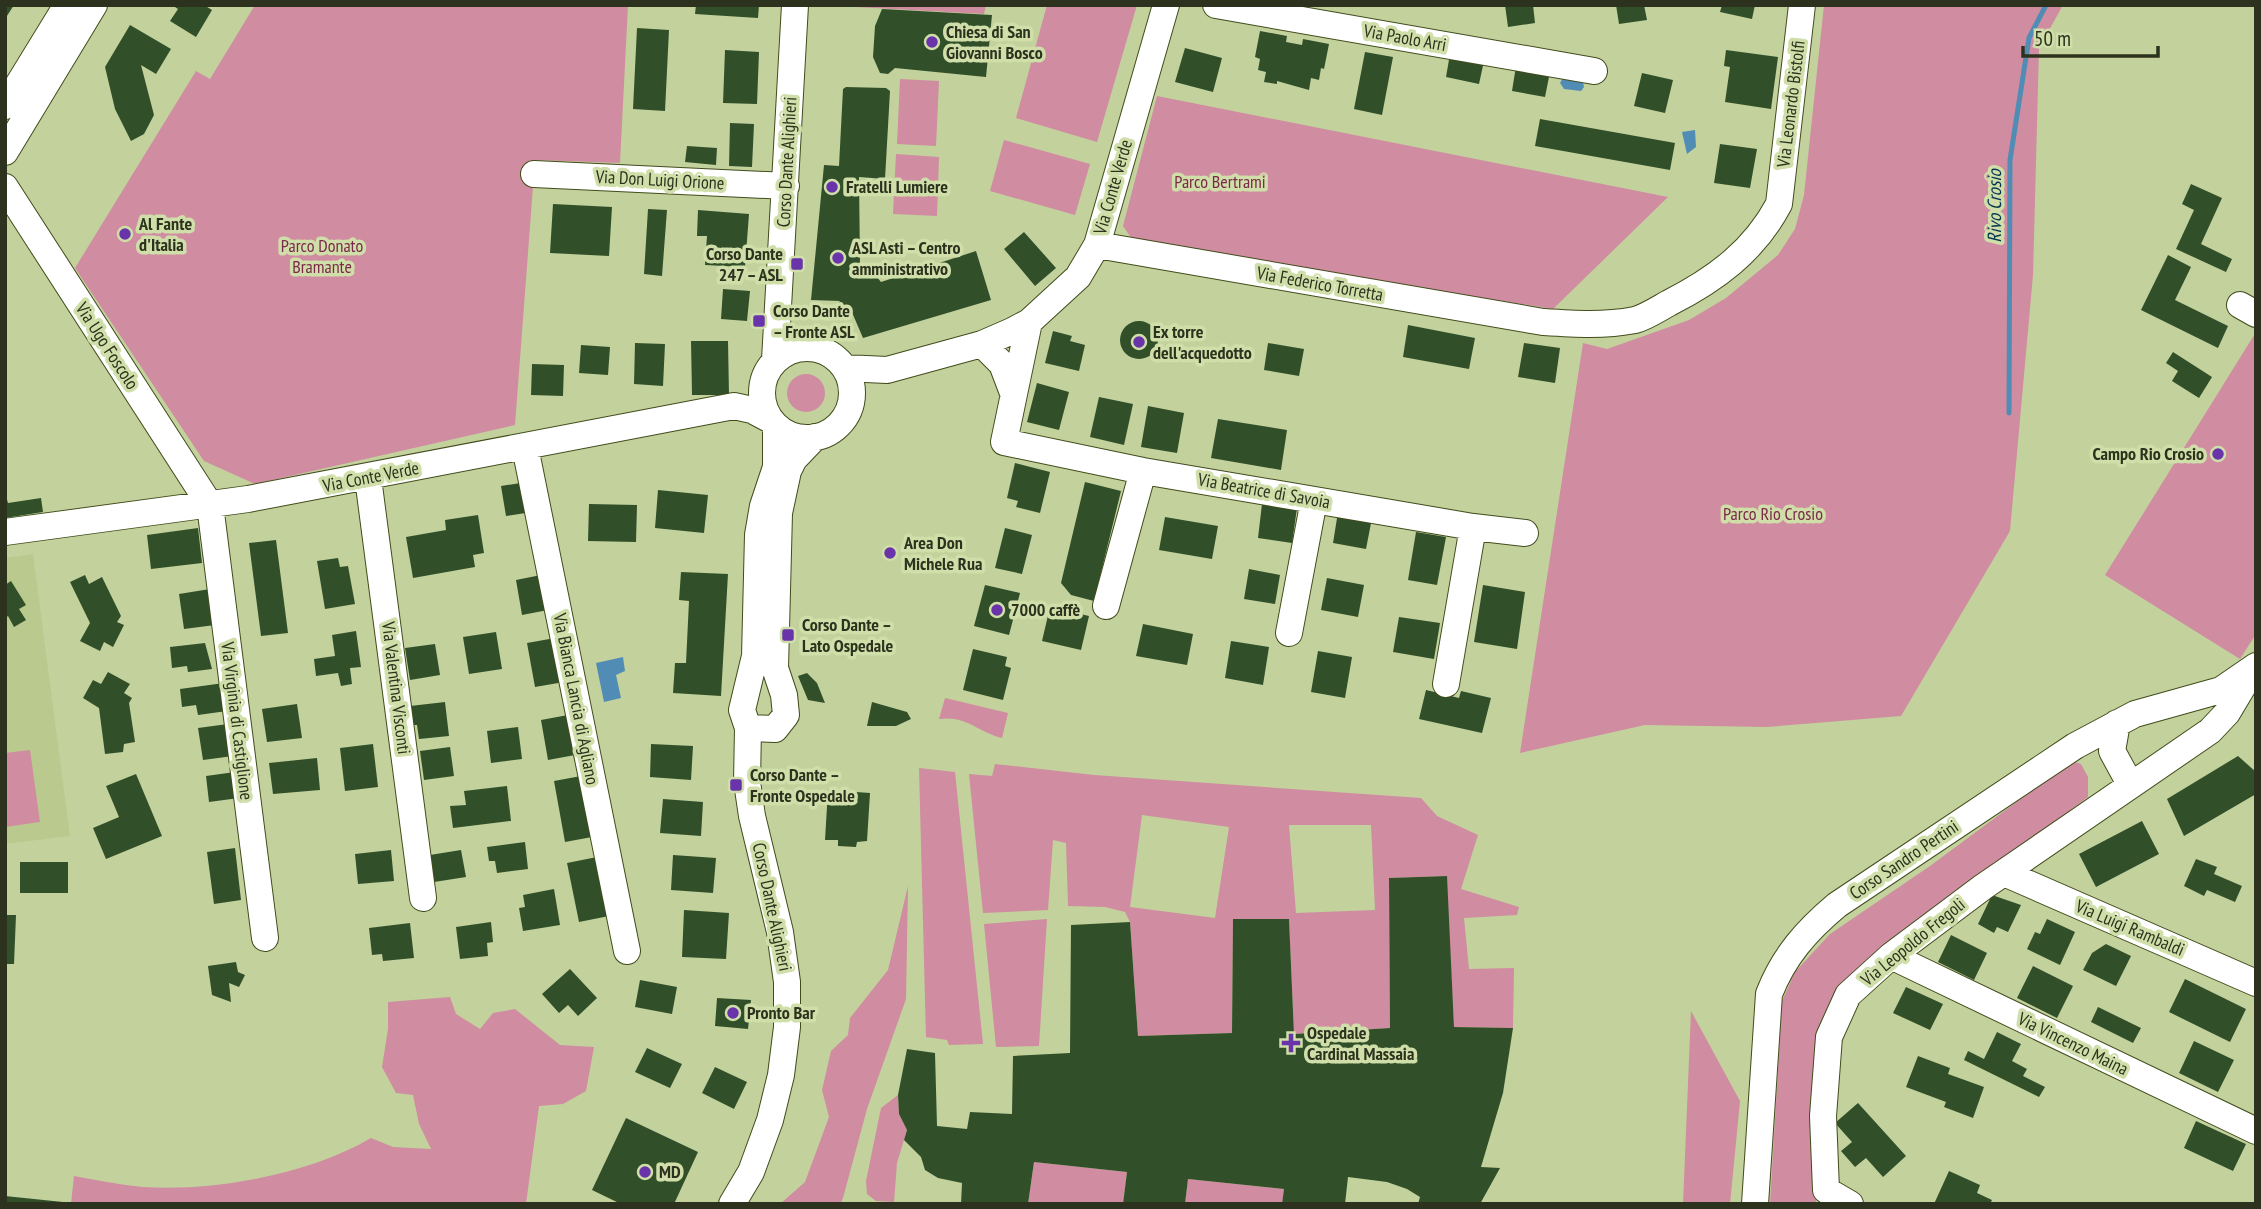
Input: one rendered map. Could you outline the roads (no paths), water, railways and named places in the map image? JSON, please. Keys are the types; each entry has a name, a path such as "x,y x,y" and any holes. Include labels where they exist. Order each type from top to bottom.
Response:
{"street":[{"path":"5,106 67,5"},
{"path":"5,152 94,5"},
{"name":"Corso Dante Alighieri","path":"775,360 795,5"},
{"name":"Via Conte Verde","path":"845,368 887,370 982,344 1029,322 1078,277 1097,245 1166,5"},
{"name":"Via Paolo Arri","path":"1216,5 1594,71"},
{"name":"Via Leonardo Bistolfi","path":"1779,204 1802,5"},
{"name":"Via Don Luigi Orione","path":"534,174 786,186"},
{"name":"Via Ugo Foscolo","path":"5,187 200,506"},
{"name":"Via Federico Torretta","path":"1097,245 1543,322 1589,326 1638,319 1700,287 1745,253 1765,229 1779,204"},
{"name":"Via Ugo Foscolo","path":"5,222 200,506"},
{"path":"779,318 802,348"},
{"path":"1013,393 1029,322"},
{"path":"982,344 1002,364 1013,393"},
{"path":"748,728 775,729 786,715 784,695 775,668 779,513 788,471 794,459 815,437 841,423 852,396 845,368 826,352 802,348 775,360 766,373 762,388 765,410 773,423"},
{"name":"Via Conte Verde","path":"852,396 887,370"},
{"name":"Via Conte Verde","path":"5,532 200,506 368,478 734,405 762,388"},
{"name":"Via Beatrice di Savoia","path":"1013,393 1004,442 1143,471 1473,527 1525,533"},
{"path":"734,405 752,410 788,433 815,437"},
{"name":"Corso Dante Alighieri","path":"732,1204 751,1172 770,1120 781,1074 787,1027 787,982 780,932 747,782 748,728 742,710 755,656 755,569 763,506 776,467 773,423"},
{"name":"Via Bianca Lancia di Agliano","path":"525,447 626,951"},
{"path":"1106,606 1143,471"},
{"name":"Via Valentina Visconti","path":"368,478 423,898"},
{"path":"1289,633 1314,500"},
{"name":"Via Virginia di Castiglione","path":"200,506 265,938"},
{"path":"1446,684 1473,527"},
{"name":"Corso Sandro Pertini","path":"1755,1204 1769,993 1780,968 1807,930 1837,905 2075,746 2135,713 2221,690 2256,666"},
{"name":"Via Leopoldo Fregoli","path":"1850,1204 1826,1189 1823,1116 1829,1037 1848,995 1891,956 2004,873 2124,773 2210,731 2227,713 2256,666"},
{"path":"2117,723 2112,751 2124,773"},
{"path":"2075,746 2107,755 2124,773"},
{"name":"Via Luigi Rambaldi","path":"2004,873 2256,984"},
{"name":"Via Vincenzo Maina","path":"1891,956 2256,1131"}],"water":[{"path":"1563,78 1583,82 1584,87 1581,91 1564,89 1560,83"},
{"path":"1695,130 1696,147 1687,154 1682,132"},
{"path":"623,657 625,671 616,675 621,698 604,702 596,663"}],"waterway":[{"name":"Rivo Crosio","path":"2009,413 2010,160 2029,38 2046,5"}],"place":[{"name":"Chiesa di San Giovanni Bosco","path":"932,42"},
{"name":"Fratelli Lumiere","path":"832,187"},
{"name":"Al Fante d'Italia","path":"125,234"},
{"name":"ASL Asti – Centro amministrativo","path":"838,258"},
{"name":"Corso Dante 247 – ASL","path":"797,264"},
{"name":"Corso Dante – Fronte ASL","path":"759,321"},
{"name":"Ex torre dell'acquedotto","path":"1139,342"},
{"name":"Campo Rio Crosio","path":"2218,454"},
{"name":"Area Don Michele Rua","path":"890,553"},
{"name":"7000 caffè","path":"997,610"},
{"name":"Corso Dante – Lato Ospedale","path":"788,635"},
{"name":"Corso Dante – Fronte Ospedale","path":"736,785"},
{"name":"Pronto Bar","path":"733,1013"},
{"name":"Ospedale Cardinal Massaia","path":"1291,1043"},
{"name":"MD","path":"645,1172"}],"park label":[{"name":"Parco Bertrami","path":"1220,182"},
{"name":"Parco Donato Bramante","path":"322,256"},
{"name":"Parco Rio Crosio","path":"1773,514"}]}
